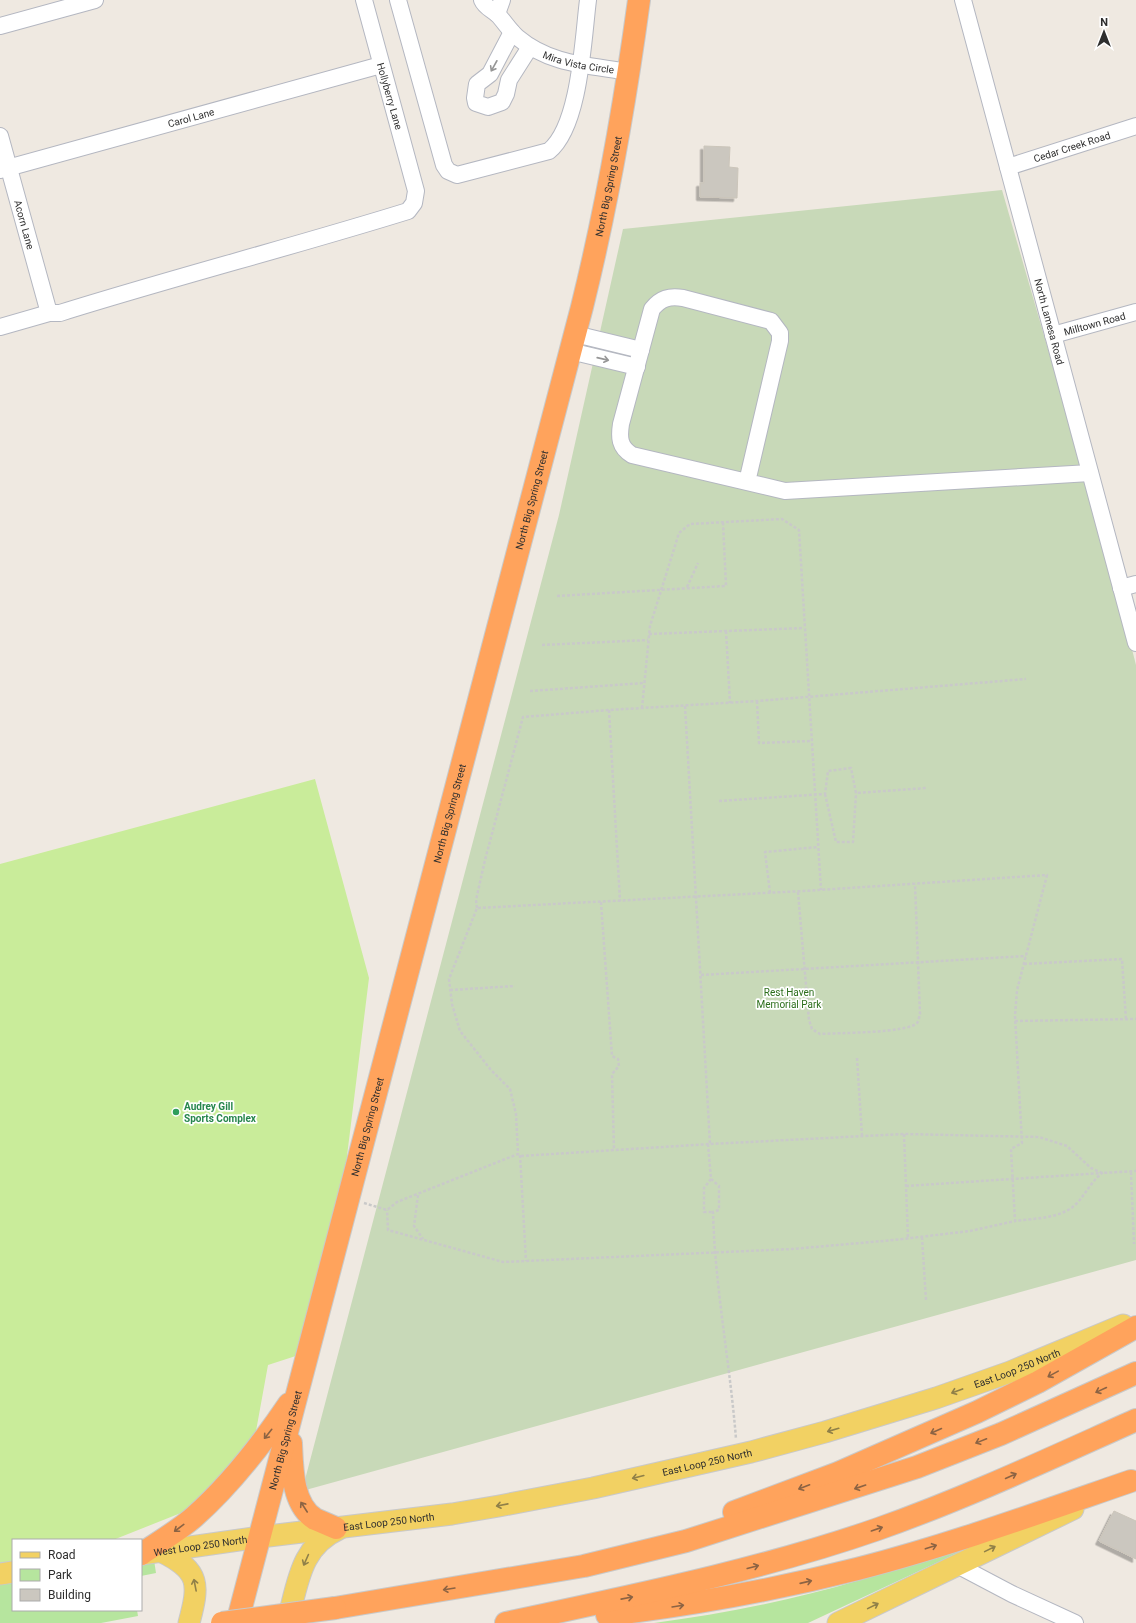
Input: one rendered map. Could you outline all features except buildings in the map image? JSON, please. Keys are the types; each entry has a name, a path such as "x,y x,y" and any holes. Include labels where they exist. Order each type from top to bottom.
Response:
{"highway":[{"name":"North Big Spring Street","path":"237,1623 596,253 618,144 639,0"},
{"path":"482,1584 560,1559 616,1547 686,1527 739,1510 838,1473 978,1412 1038,1382 1136,1327"},
{"path":"222,1623 335,1608 584,1566 686,1541 836,1495 917,1467 1136,1373"},
{"path":"148,1554 193,1518 215,1496 272,1430 298,1390"},
{"path":"506,1623 695,1582 877,1529 966,1497 1136,1420"},
{"path":"290,1423 293,1473 300,1500 306,1510 315,1518 340,1527"},
{"path":"542,1623 670,1607 761,1592 809,1581 859,1568 1036,1514 1134,1480"}],"main road":[{"name":"East Loop 250 North","path":"260,1537 452,1514 546,1498 737,1455 825,1432 936,1398 1010,1372 1136,1320"},
{"path":"838,1623 1134,1480"},
{"path":"287,1623 307,1555 322,1539 340,1527"},
{"name":"West Loop 250 North","path":"148,1554 260,1537"},
{"path":"148,1554 177,1558 187,1568 194,1580 196,1594 189,1623"},
{"path":"0,1574 12,1572"}],"street":[{"path":"0,26 95,0"},
{"name":"Hollyberry Lane","path":"50,313 60,313 167,280 315,240 408,211 414,203 416,191 364,0"},
{"path":"398,0 444,165 452,173 463,174 549,151 557,145 569,122 580,64 588,0"},
{"name":"Mira Vista Circle","path":"482,0 484,5 500,7 512,32 544,56 580,64 629,72"},
{"name":"North Lamesa Road","path":"963,0 1090,474 1129,586 1136,643"},
{"name":"Mira Vista Circle","path":"512,32 490,74 477,84 475,98 476,103 488,107 502,102 506,94 509,80 530,47"},
{"name":"Carol Lane","path":"4,169 381,65"},
{"name":"Cedar Creek Road","path":"1008,167 1136,126"},
{"name":"Acorn Lane","path":"0,136 4,169 50,313"},
{"path":"747,482 780,341 780,333 771,321 670,296 660,301 652,309 636,367 620,437 626,451 632,455 785,491 1090,474"},
{"name":"Milltown Road","path":"1053,335 1136,312"},
{"path":"0,327 50,313"},
{"path":"572,342 641,350"},
{"path":"572,342 636,367"},
{"path":"957,1565 1012,1594 1075,1623"}],"path":[{"path":"642,708 649,634 661,589 679,533 690,524 782,519 799,530 820,890"},
{"path":"557,596 726,586 723,522"},
{"path":"687,588 698,563"},
{"path":"649,634 804,628"},
{"path":"726,631 730,703"},
{"path":"542,645 648,640"},
{"path":"526,1261 516,1114 510,1089 491,1070 460,1031 452,1004 450,990 450,979 477,908 476,900 485,860 523,717 757,701 1026,679"},
{"path":"530,691 644,683"},
{"path":"757,701 759,743 811,741"},
{"path":"685,706 697,897 711,1179 704,1188 704,1212 719,1210 719,1186 711,1179"},
{"path":"608,710 620,901"},
{"path":"851,768 856,793 853,842 836,842 825,794 828,771 851,768"},
{"path":"856,793 927,788"},
{"path":"719,801 825,794"},
{"path":"770,893 765,852 818,847"},
{"path":"477,908 798,892 1048,875 1017,990 1016,1021 1022,1143 1011,1149 1014,1221"},
{"path":"798,892 809,1020 812,1028 820,1034 886,1031 908,1028 917,1023 920,1014 915,884"},
{"path":"601,902 612,1056 618,1059 620,1066 612,1074 614,1150"},
{"path":"701,975 1026,956"},
{"path":"1024,964 1122,959 1126,1020"},
{"path":"450,990 515,986"},
{"path":"1016,1021 1136,1019"},
{"path":"857,1058 862,1136"},
{"path":"387,1210 397,1202 519,1155 862,1136 904,1134 1039,1137 1068,1146 1091,1168 1102,1173"},
{"path":"904,1134 908,1239"},
{"path":"906,1186 1136,1171"},
{"path":"1131,1172 1134,1244"},
{"path":"387,1210 388,1230 503,1262 792,1249 970,1232 1014,1221 1065,1213 1077,1203 1093,1181 1102,1173"},
{"path":"418,1195 414,1226 423,1239"},
{"path":"348,1199 387,1210"},
{"path":"712,1212 714,1253 732,1392 737,1455"},
{"path":"922,1237 926,1300"}],"green space":[{"name":"Rest Haven Memorial Park","path":"1002,190 1112,571 1136,665 1136,1260 302,1491 559,515 623,229"},
{"name":"Audrey Gill Sports Complex","path":"315,779 369,978 336,1245 308,1352 268,1365 256,1431 206,1503 116,1539 12,1539 12,1565 0,1567 0,864"},
{"path":"963,1544 966,1549 808,1623 654,1623 732,1611 809,1594 873,1576"},
{"path":"154,1560 156,1573 142,1576 142,1562"},
{"path":"12,1582 12,1611 137,1611 138,1616 101,1623 0,1623 0,1584"}],"place":[{"name":"Audrey Gill Sports Complex","path":"176,1112"}]}
